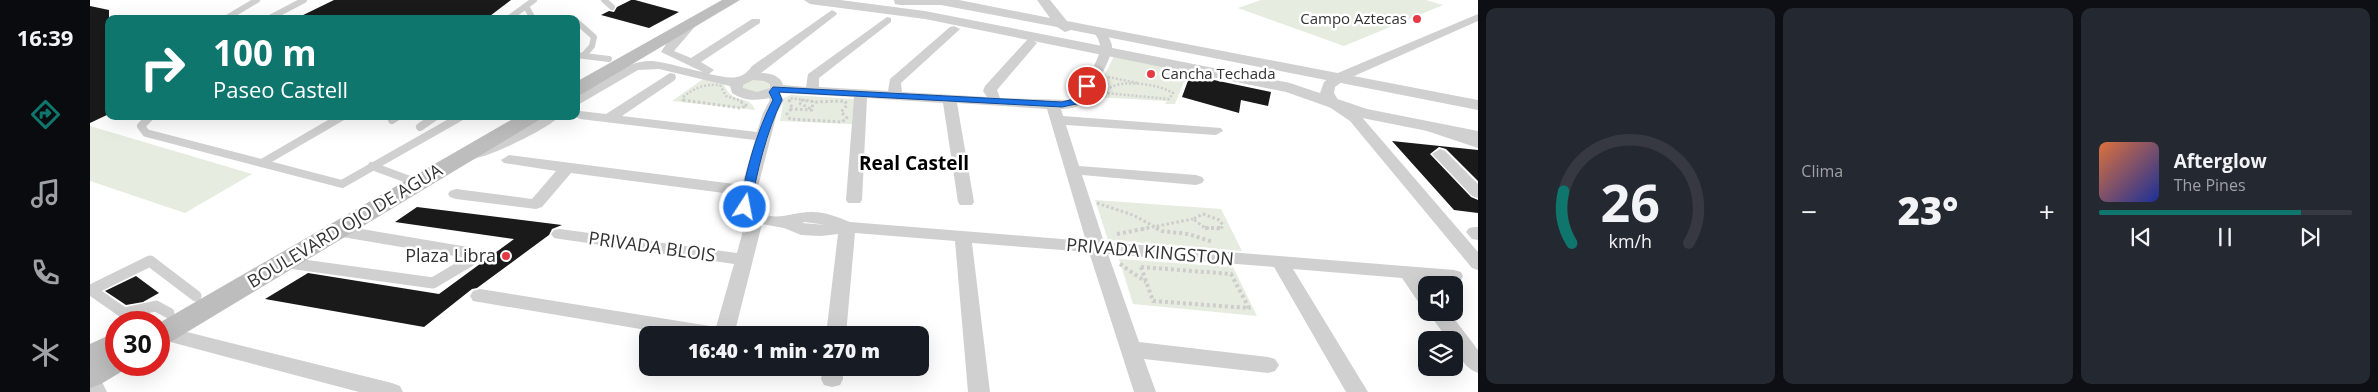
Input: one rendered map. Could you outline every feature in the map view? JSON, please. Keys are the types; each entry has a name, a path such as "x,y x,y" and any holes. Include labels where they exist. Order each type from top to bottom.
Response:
{"main road":[{"path":"580,76 716,0"},
{"path":"580,88 733,0"},
{"name":"BOULEVARD OJO DE AGUA","path":"170,321 286,262 339,231 411,181 505,120"},
{"name":"BOULEVARD OJO DE AGUA","path":"170,318 196,296 411,181 452,163 525,120"}],"street":[{"path":"810,0 925,15 1290,88 1363,113 1478,136"},
{"path":"865,0 941,1 1478,105"},
{"path":"1043,0 1063,24 1072,45"},
{"path":"832,13 756,69 735,87 740,93 755,96 775,90 812,96 861,94 996,102 1056,112 1216,131"},
{"path":"1478,16 1338,78 1329,85 1327,93 1333,103 1355,118 1478,264"},
{"path":"812,96 814,77 887,20"},
{"path":"690,63 756,21"},
{"path":"692,23 688,30 670,46 667,52 690,63 743,80"},
{"path":"895,96 894,82 954,29"},
{"path":"1056,112 1078,100 1094,74 1106,51 1105,40 1099,31"},
{"path":"996,102 990,89 1031,43"},
{"path":"580,108 634,67 650,64 743,80 772,79 776,82 777,100 763,137 745,207 755,218 725,326"},
{"path":"609,118 670,77"},
{"path":"854,200 861,94"},
{"path":"755,96 772,111"},
{"path":"949,99 966,202"},
{"path":"580,110 609,118 763,137"},
{"path":"1056,112 1075,170 1095,243 1145,392"},
{"path":"452,163 499,146 546,120"},
{"path":"1422,125 1458,139 1478,144"},
{"path":"1440,154 1477,190"},
{"path":"509,160 748,190"},
{"path":"456,194 536,204 567,168"},
{"path":"1075,170 1196,180"},
{"name":"PRIVADA KINGSTON","path":"755,218 789,223 801,230 821,231 847,227 962,236 1095,243 1242,260 1454,276"},
{"path":"837,326 847,227"},
{"name":"PRIVADA BLOIS","path":"560,234 744,260"},
{"path":"962,236 979,392"},
{"path":"1280,262 1357,392"},
{"path":"1407,272 1418,287"},
{"path":"480,296 666,326"},
{"path":"1445,321 1478,365"},
{"path":"170,329 392,392"},
{"path":"1130,349 1268,364"},
{"path":"96,392 97,362"}],"lane":[{"path":"232,15 256,0"},
{"path":"276,15 304,0"},
{"path":"514,15 534,0"},
{"path":"604,0 612,7"},
{"path":"526,6 531,15"},
{"path":"580,24 594,37 592,46 580,55"},
{"path":"580,55 609,59"},
{"path":"146,120 141,126 146,133 342,184 455,120"},
{"path":"262,163 336,120"},
{"path":"420,127 430,120"},
{"path":"372,166 411,181"},
{"path":"286,262 433,283 441,280 470,261 472,256 470,253 339,231"},
{"path":"121,311 91,290 150,261 196,296"},
{"path":"133,311 156,306 157,311"}],"path":[{"path":"1094,74 1144,84 1166,89 1173,93 1168,99 1160,99 1138,96 1113,96 1106,91 1119,84 1144,84"},
{"path":"716,84 722,86 726,96 742,101 747,106 740,108 683,101 683,97 689,93 700,86 716,84"},
{"path":"812,96 812,110"},
{"path":"812,96 845,101 847,105 842,112 847,118 842,122 817,119 794,120 787,117 792,109 790,98 812,96"},
{"path":"798,103 812,110"},
{"path":"772,111 812,110"},
{"path":"1084,202 1120,209 1152,228 1200,237 1236,249 1242,260"},
{"path":"1095,243 1193,219 1196,216 1211,216 1219,220 1223,225 1220,229 1214,230 1205,228 1193,219"},
{"path":"1095,243 1146,282 1153,301 1249,308 1231,274 1141,267 1146,282"}],"shaded area":[{"path":"1261,0 1426,0 1443,5 1344,46 1238,8"},
{"path":"1114,56 1188,72 1175,104 1165,104 1167,101 1094,97"},
{"path":"703,79 723,83 730,94 748,101 755,110 672,101"},
{"path":"761,79 771,84 770,89 759,93 742,90 741,85 751,80"},
{"path":"791,95 854,99 852,124 780,121 784,98"},
{"path":"90,126 252,174 185,213 90,181"},
{"path":"1095,200 1221,209 1242,251 1108,240"},
{"path":"1119,259 1233,267 1257,316 1133,304"}],"building":[{"path":"334,0 511,0 491,15 303,15"},
{"path":"631,0 679,12 649,28 601,15 609,11 614,12 617,7"},
{"path":"90,6 109,10 109,15 105,15 105,116 90,123"},
{"path":"1190,75 1271,92 1268,106 1241,100 1239,113 1182,97"},
{"path":"1392,141 1478,150 1478,181 1446,149 1439,147 1430,154 1471,197 1478,200 1478,213 1454,210"},
{"name":"Plaza Libra","path":"417,207 562,225 552,229 549,235 477,288 472,289 424,327 265,299 308,273 439,294 514,239 395,222"},
{"path":"136,276 159,293 143,302 126,305 105,291"}],"place":[{"name":"Campo Aztecas","path":"1417,19"},
{"name":"Cancha Techada","path":"1151,74"},
{"name":"Plaza Libra","path":"506,256"}],"district":[{"name":"Real Castell","path":"914,163"}],"route":[{"path":"745,207 748,190 770,114 777,100 777,96 773,92 777,89 1062,105 1078,100 1087,86"}]}
